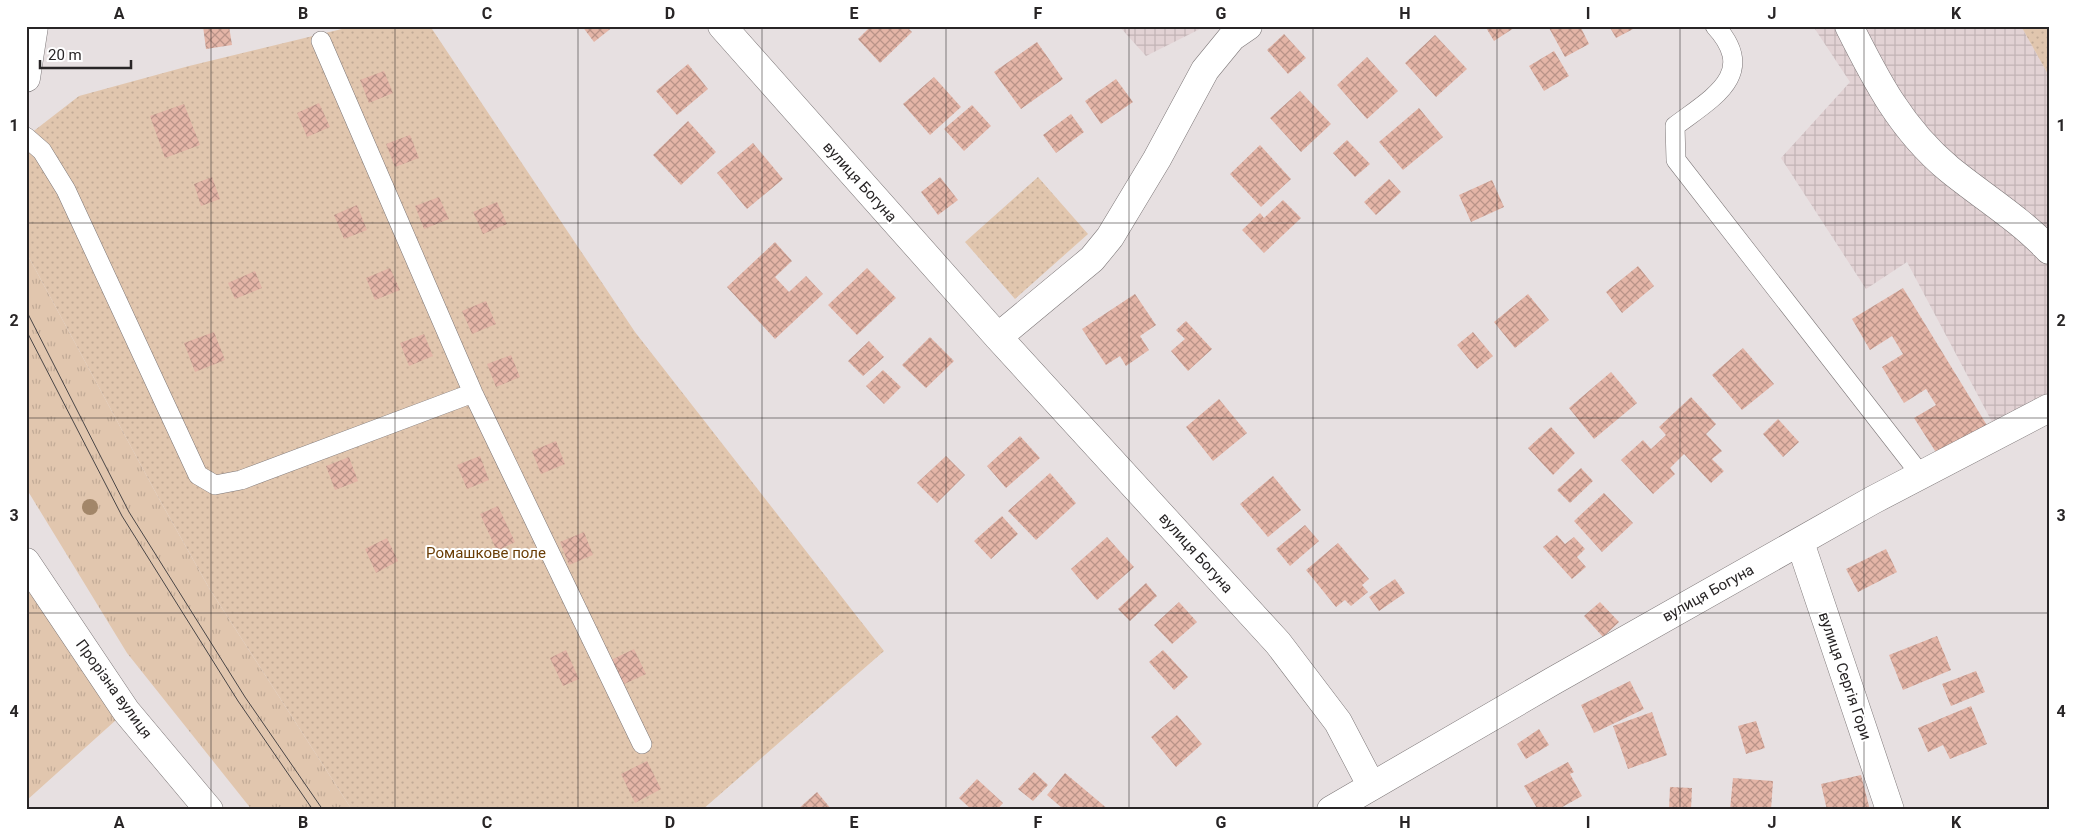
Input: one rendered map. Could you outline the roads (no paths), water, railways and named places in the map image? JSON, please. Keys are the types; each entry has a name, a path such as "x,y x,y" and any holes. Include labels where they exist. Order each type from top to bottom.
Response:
{"street":[{"path":"26,78 34,26"},
{"name":"вулиця Богуна","path":"722,26 998,337 1278,643 1338,722 1371,785"},
{"path":"998,337 1092,259 1104,244 1157,159 1205,70 1232,37 1248,26"},
{"path":"1848,26 1891,106 1917,137 1948,168 2020,223 2049,250"},
{"name":"вулиця Богуна","path":"1330,810 1800,542 1921,475 2049,408"},
{"name":"вулиця Сергія Гори","path":"1800,542 1890,810"},
{"name":"Прорізна вулиця","path":"26,562 126,711 209,810"}],"lane":[{"path":"1715,26 1728,40 1734,57 1728,81 1719,94 1675,126 1676,160 1921,475"},
{"path":"321,42 473,393 642,744"},
{"path":"26,137 42,151 66,190 198,475 215,484 241,480 473,393"}],"tram line":[{"path":"26,310 129,512 245,697 323,810"},
{"path":"26,330 122,516 238,701 313,810"}],"park label":[{"name":"Ромашкове поле","path":"486,553"}]}
